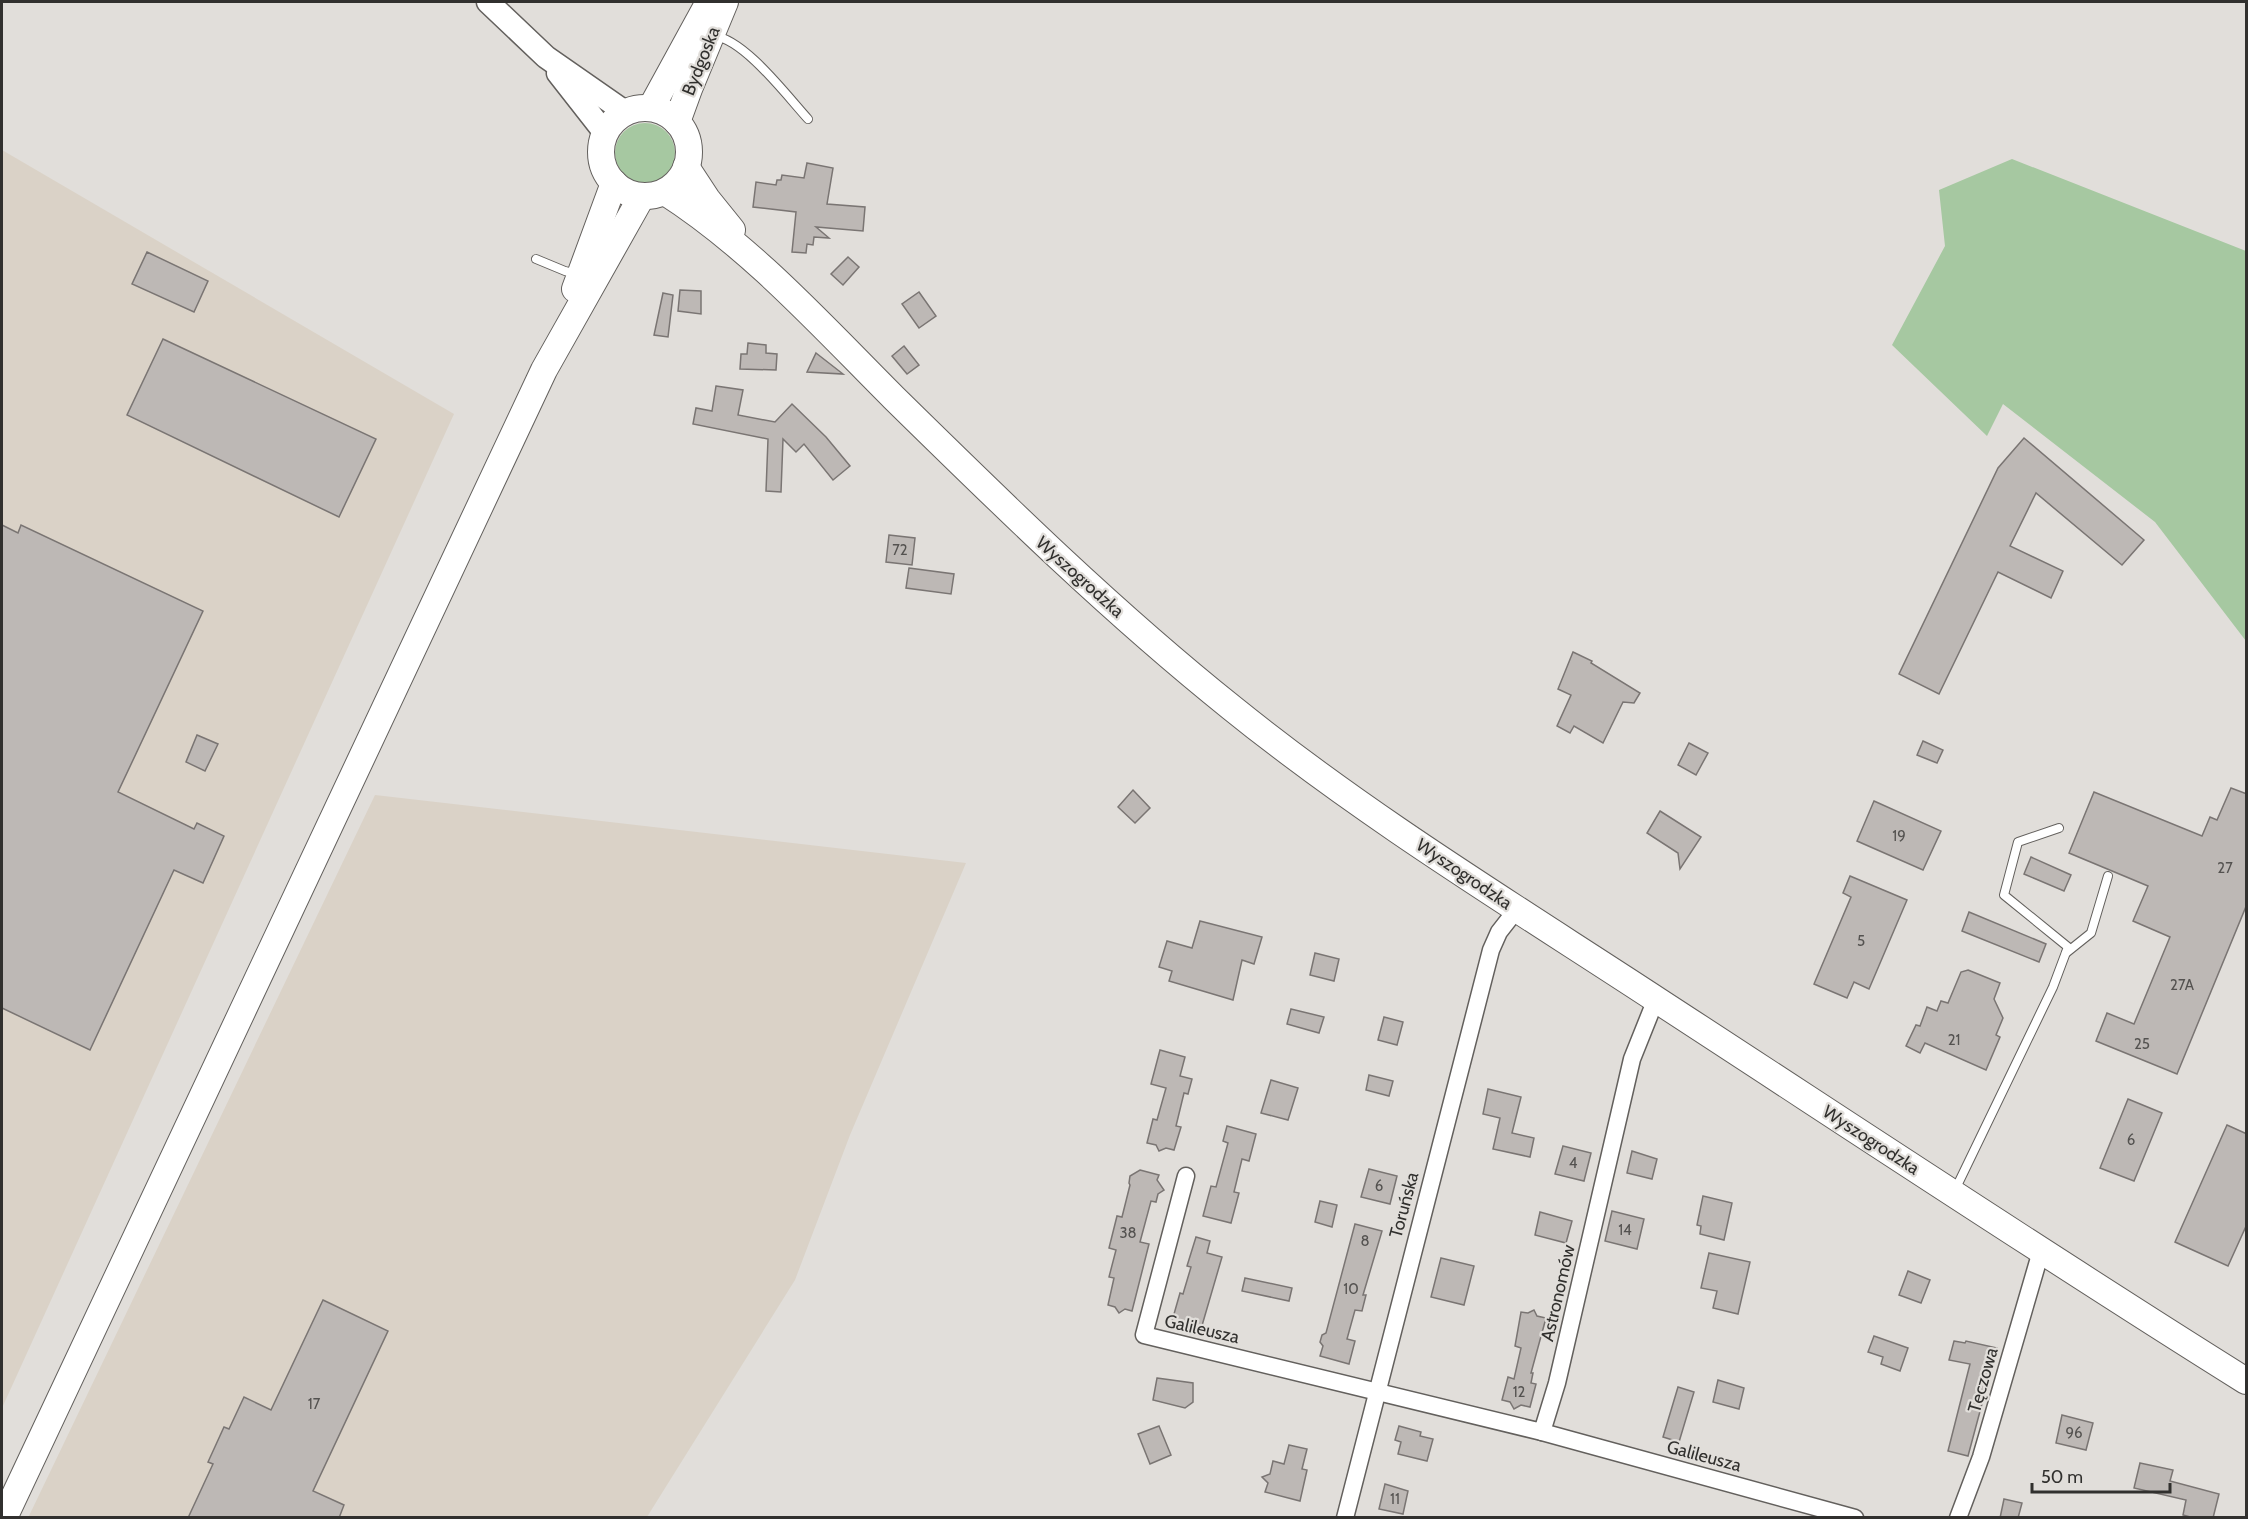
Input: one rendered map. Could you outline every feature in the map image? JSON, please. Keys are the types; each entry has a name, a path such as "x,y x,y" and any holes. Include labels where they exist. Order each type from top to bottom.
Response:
{"main road":[{"path":"488,2 546,57 625,112"},
{"name":"Bydgoska","path":"677,122 689,89 709,2"},
{"name":"Bydgoska","path":"651,108 725,2"},
{"path":"546,57 605,133"},
{"path":"589,275 653,194 679,179 687,167 688,140 677,122 667,113 651,108 638,108 625,112 615,119 605,133 601,149 602,161 608,177 627,192 653,194"},
{"name":"Wyszogrodzka","path":"687,167 707,199 760,266"},
{"path":"4,1518 589,275 614,183"},
{"name":"Wyszogrodzka","path":"653,194 695,213 760,266 1045,546 1233,709 1314,771 1366,809 1517,909 2041,1251 2247,1381"}],"street":[{"name":"Toruńska","path":"1345,1518 1376,1390 1491,950 1498,932 1517,909"},
{"name":"Astronomów","path":"1542,1432 1557,1383 1632,1059 1656,999"},
{"name":"Galileusza","path":"1186,1176 1144,1335 1376,1390"},
{"name":"Tęczowa","path":"1958,1518 1981,1457 2041,1251"},
{"path":"1376,1390 1542,1432"},
{"name":"Galileusza","path":"1542,1432 1855,1518"}],"lane":[{"path":"700,37 722,36 738,45 808,119"},
{"path":"536,259 565,272 589,275"},
{"path":"1953,1193 2053,987 2068,947 2004,895 2018,842 2059,828"},
{"path":"2066,953 2091,933 2108,876"}],"shaded area":[{"path":"2,150 454,414 2,1408"},
{"path":"375,795 966,863 850,1135 795,1280 647,1517 28,1518"}],"green space":[{"path":"639,123 651,123 662,128 670,136 675,153 673,165 662,178 651,183 639,183 628,178 620,170 615,159 615,147 620,136 628,128"},
{"path":"2012,159 2246,251 2246,641 2155,522 2003,404 1987,436 1892,345 1945,246 1939,190"}],"building":[{"path":"807,163 833,168 827,204 865,207 863,231 816,227 829,238 814,237 813,245 807,244 806,253 792,252 796,212 753,207 756,182 776,185 782,175 804,178"},
{"path":"147,252 208,281 194,312 132,284"},
{"path":"848,257 859,267 843,285 831,274"},
{"path":"680,290 701,291 701,314 678,311"},
{"path":"919,292 936,316 919,328 902,304"},
{"path":"663,293 673,295 668,337 654,335"},
{"path":"163,339 376,439 339,517 127,415"},
{"path":"748,343 766,345 766,353 777,354 776,370 740,369 741,354 747,354"},
{"path":"904,346 919,365 907,374 892,356"},
{"path":"816,353 843,374 807,372"},
{"path":"716,386 743,390 738,415 775,422 792,404 826,437 850,466 833,480 804,444 796,452 783,439 781,492 766,491 768,439 693,424 696,408 712,411"},
{"path":"2024,438 2144,540 2122,565 2036,493 2010,546 2063,571 2051,598 1998,572 1939,694 1899,674 1998,468"},
{"path":"2,525 18,533 21,525 203,611 118,792 194,829 197,823 224,836 203,883 174,870 90,1050 2,1008"},
{"path":"889,535 915,538 912,565 886,562"},
{"path":"909,568 954,574 951,594 906,588"},
{"path":"1573,652 1592,661 1591,663 1640,693 1634,703 1623,702 1603,743 1574,726 1570,733 1557,726 1571,695 1558,689"},
{"path":"197,735 218,744 205,771 186,762"},
{"path":"1923,741 1943,750 1937,763 1917,755"},
{"path":"1689,743 1708,753 1696,775 1678,765"},
{"path":"2231,788 2247,794 2247,904 2177,1074 2096,1041 2107,1013 2134,1024 2170,937 2133,921 2148,886 2069,853 2094,792 2202,836 2210,817 2217,820"},
{"path":"1133,790 1150,808 1135,823 1118,807"},
{"path":"1874,801 1941,831 1923,870 1857,841"},
{"path":"1660,811 1701,837 1680,869 1678,853 1647,833"},
{"path":"2031,857 2071,875 2064,891 2024,874"},
{"path":"1850,876 1907,900 1869,989 1854,982 1847,998 1814,984 1851,897 1843,893"},
{"path":"1969,912 2046,944 2039,962 1962,931"},
{"path":"1200,921 1262,937 1254,964 1242,960 1233,1000 1169,981 1172,971 1159,967 1167,941 1192,948"},
{"path":"1315,953 1339,959 1334,981 1310,975"},
{"path":"1968,970 2000,983 1994,999 2003,1018 1996,1035 2000,1037 1986,1070 1925,1043 1920,1053 1906,1046 1916,1025 1920,1026 1927,1007 1937,1011 1941,1001 1948,1003 1961,972"},
{"path":"1291,1009 1324,1017 1319,1033 1287,1024"},
{"path":"1384,1017 1403,1022 1397,1045 1378,1040"},
{"path":"1160,1050 1185,1057 1180,1076 1192,1079 1188,1094 1184,1093 1176,1126 1181,1127 1174,1150 1166,1148 1159,1151 1156,1145 1147,1143 1153,1119 1157,1120 1166,1088 1151,1084"},
{"path":"1369,1075 1393,1081 1389,1096 1366,1090"},
{"path":"1271,1080 1298,1088 1288,1120 1261,1113"},
{"path":"1488,1089 1521,1097 1512,1133 1534,1138 1530,1157 1493,1149 1500,1118 1483,1114"},
{"path":"2128,1099 2162,1113 2134,1181 2100,1168"},
{"path":"2227,1125 2247,1134 2247,1224 2228,1266 2175,1242"},
{"path":"1227,1126 1256,1134 1249,1161 1242,1159 1234,1192 1239,1193 1231,1223 1203,1216 1211,1186 1216,1187 1228,1143 1223,1141"},
{"path":"1563,1146 1591,1153 1584,1181 1555,1174"},
{"path":"1632,1151 1657,1159 1652,1179 1627,1173"},
{"path":"1369,1169 1397,1176 1390,1204 1361,1197"},
{"path":"1140,1170 1159,1175 1157,1180 1164,1190 1158,1194 1156,1202 1151,1201 1140,1242 1149,1244 1132,1311 1125,1309 1119,1313 1115,1307 1108,1305 1114,1278 1109,1277 1116,1250 1109,1248 1117,1216 1122,1217 1130,1176"},
{"path":"1703,1196 1732,1203 1724,1240 1700,1234 1701,1226 1697,1225"},
{"path":"1320,1201 1337,1205 1332,1227 1315,1222"},
{"path":"1612,1211 1644,1219 1637,1249 1605,1241"},
{"path":"1540,1212 1572,1221 1566,1243 1535,1235"},
{"path":"1355,1224 1382,1231 1363,1295 1366,1295 1362,1311 1355,1310 1347,1339 1355,1341 1349,1364 1320,1356 1323,1346 1320,1342 1322,1335 1326,1333"},
{"path":"1196,1237 1210,1241 1207,1253 1222,1257 1201,1329 1172,1321 1191,1267 1187,1266"},
{"path":"1709,1253 1750,1262 1738,1314 1713,1308 1717,1291 1701,1288"},
{"path":"1441,1258 1474,1266 1464,1305 1431,1297"},
{"path":"1908,1271 1930,1280 1921,1303 1899,1295"},
{"path":"1245,1278 1292,1288 1289,1301 1242,1291"},
{"path":"323,1300 388,1331 313,1491 344,1505 339,1518 188,1518 213,1464 208,1462 224,1427 229,1429 244,1397 271,1410"},
{"path":"1534,1310 1537,1316 1546,1318 1531,1373 1533,1373 1531,1383 1536,1384 1530,1407 1521,1405 1514,1409 1510,1402 1502,1400 1508,1377 1514,1379 1521,1348 1515,1346 1521,1312 1528,1313"},
{"path":"1874,1336 1908,1348 1900,1371 1881,1364 1883,1357 1868,1352"},
{"path":"1954,1341 1965,1343 1966,1341 1997,1348 1968,1456 1948,1451 1970,1364 1949,1360"},
{"path":"1157,1378 1193,1383 1193,1402 1185,1408 1153,1400"},
{"path":"1718,1380 1744,1388 1739,1409 1713,1402"},
{"path":"1678,1387 1694,1392 1679,1442 1663,1437"},
{"path":"2062,1415 2093,1423 2086,1450 2056,1443"},
{"path":"1159,1426 1171,1455 1150,1464 1138,1434"},
{"path":"1399,1426 1421,1432 1420,1436 1433,1439 1427,1461 1398,1454 1401,1442 1395,1440"},
{"path":"1289,1445 1307,1449 1302,1469 1307,1470 1300,1501 1265,1492 1268,1483 1262,1477 1270,1474 1273,1461 1284,1464"},
{"path":"2140,1463 2173,1470 2170,1481 2219,1494 2213,1518 2194,1518 2183,1515 2186,1500 2134,1488"},
{"path":"1385,1484 1408,1491 1403,1514 1379,1509"},
{"path":"2004,1499 2022,1503 2018,1518 2000,1518"}]}
